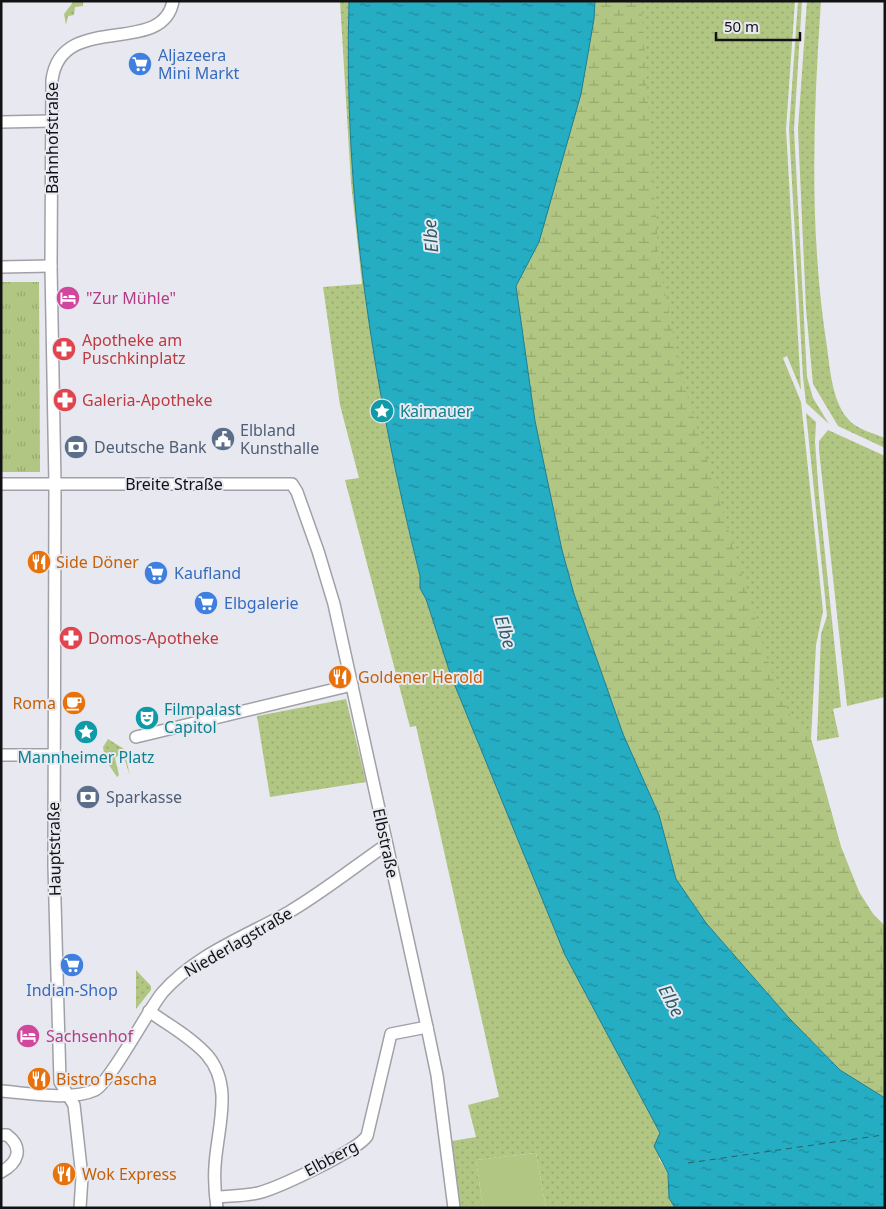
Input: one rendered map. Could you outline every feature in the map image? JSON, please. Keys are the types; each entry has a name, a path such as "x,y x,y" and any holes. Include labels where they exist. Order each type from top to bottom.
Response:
{"street":[{"name":"Bahnhofstraße","path":"55,485 51,266 52,80 55,63 71,46 156,26 166,18 173,1"},
{"path":"1,122 52,122"},
{"path":"1,267 51,266"},
{"name":"Breite Straße","path":"1,484 292,484"},
{"name":"Elbstraße","path":"292,484 297,492 321,560 352,685 437,1075 454,1208"},
{"name":"Hauptstraße","path":"55,485 54,755 60,1082 74,1105 82,1177 80,1208"},
{"path":"136,737 352,685"},
{"path":"1,755 54,755"},
{"name":"Niederlagstraße","path":"1,1091 69,1095 89,1092 105,1082 149,1011 188,967 296,908 386,845"},
{"path":"149,1011 203,1051 214,1064 220,1078 222,1103 215,1164 217,1202"},
{"name":"Elbberg","path":"217,1202 260,1192 319,1167 362,1143 367,1136 391,1034 427,1027"},
{"path":"1,1135 7,1135 15,1141 18,1151 15,1162 1,1172"}],"green space":[{"path":"74,1 83,1 83,6 75,7 74,15 68,16 66,25 64,14"},
{"path":"340,1 349,1 348,74 351,147 356,219 365,291 388,435 420,577 420,588 426,599 451,676 565,955 660,1133 659,1159 668,1173 669,1198 675,1208 546,1208 536,1153 476,1160 483,1208 460,1208 452,1141 476,1137 468,1105 499,1097 416,726 410,727 345,480 359,478 340,405 323,287 362,284 351,183"},
{"path":"595,1 795,1 786,129 801,390 787,356 783,358 801,402 823,611 816,645 811,739 841,847 859,892 873,914 885,926 885,1098 539,242 594,19"},
{"path":"595,1 641,1 659,263 683,382 770,667 791,717 811,739 841,847 859,892 873,914 885,926 885,1098 840,1070 789,1018 706,923 676,879 659,815 623,734 574,594 562,550 535,421 516,286 539,242 594,19"},
{"path":"798,1 802,1 794,129 807,377 813,398 829,424 806,403 803,377 789,129"},
{"path":"807,1 821,1 816,88 815,218 821,304 831,375 838,403 848,419 860,428 885,438 885,448 838,426 813,384 806,309 798,129"},
{"path":"1,282 39,282 40,472 1,472"},
{"path":"806,413 816,422 815,442 819,496 841,707 833,709 839,737 817,741 821,634 827,616"},
{"path":"828,430 885,456 885,697 847,706 819,450 819,441"},
{"path":"346,699 366,782 270,797 257,716"},
{"path":"108,739 124,749 130,776 124,757 120,754 115,758 119,775 117,777 105,759 103,747"},
{"path":"136,970 151,986 151,990 136,1009"},
{"path":"536,1153 546,1208 483,1208 476,1160"}],"water":[{"name":"Elbe","path":"349,1 595,1 594,19 581,94 539,242 516,286 535,421 562,550 574,594 623,734 659,815 676,879 706,923 789,1018 840,1070 885,1098 885,1208 675,1208 669,1198 668,1173 654,1146 660,1133 565,955 451,676 426,599 420,588 420,576 388,434 375,363 356,219 348,74"}],"ferry route":[{"path":"688,1163 883,1135"}],"place":[{"name":"Aljazeera Mini Markt","path":"140,64"},
{"name":"\"Zur Mühle\"","path":"68,298"},
{"name":"Apotheke am Puschkinplatz","path":"64,349"},
{"name":"Galeria-Apotheke","path":"65,400"},
{"name":"Kaimauer","path":"382,411"},
{"name":"Elbland Kunsthalle","path":"223,439"},
{"name":"Deutsche Bank","path":"76,447"},
{"name":"Side Döner","path":"39,562"},
{"name":"Kaufland","path":"156,573"},
{"name":"Elbgalerie","path":"206,603"},
{"name":"Domos-Apotheke","path":"71,638"},
{"name":"Goldener Herold","path":"340,677"},
{"name":"Roma","path":"74,703"},
{"name":"Filmpalast Capitol","path":"147,718"},
{"name":"Mannheimer Platz","path":"86,732"},
{"name":"Sparkasse","path":"88,797"},
{"name":"Indian-Shop","path":"72,965"},
{"name":"Sachsenhof","path":"28,1036"},
{"name":"Bistro Pascha","path":"39,1079"},
{"name":"Wok Express","path":"64,1174"}]}
